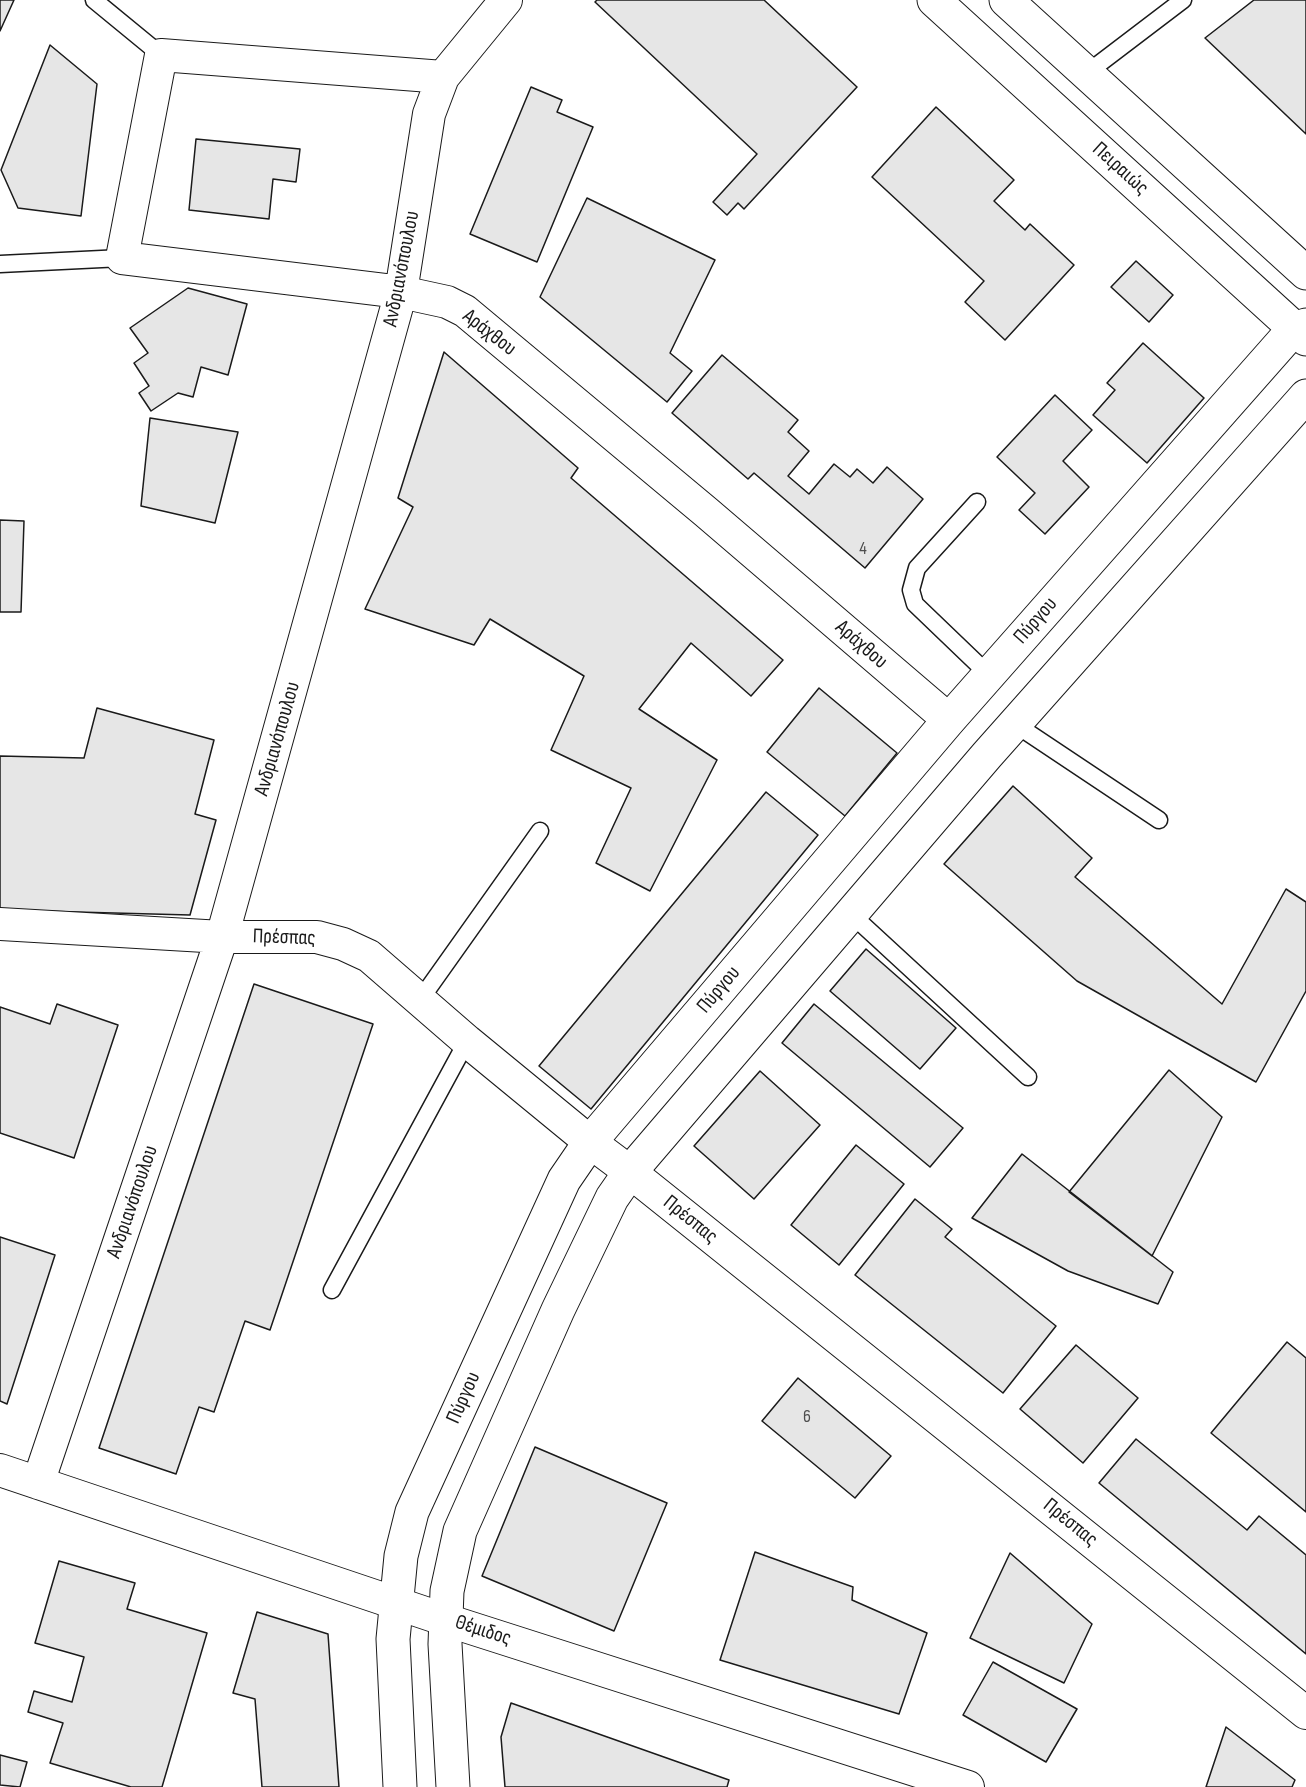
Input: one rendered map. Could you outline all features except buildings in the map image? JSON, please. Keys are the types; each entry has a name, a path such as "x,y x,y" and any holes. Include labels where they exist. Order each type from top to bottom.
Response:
{"street":[{"name":"Ανδριανόπουλου","path":"12,1477 222,937 401,292 434,95 443,77 506,0"},
{"name":"Πειραιώς","path":"934,0 1302,331"},
{"path":"1006,0 1306,273"},
{"path":"123,258 161,55 443,77"},
{"name":"Αράχθου","path":"123,258 401,292 447,302 465,311 706,512 949,720"},
{"name":"Πύργου","path":"400,1787 393,1639 401,1556 412,1512 564,1180 590,1142 949,720 1302,331"},
{"path":"453,1787 445,1644 447,1591 460,1532 558,1310 612,1198 630,1172 1014,724 1306,396"},
{"name":"Πρέσπας","path":"0,924 222,937 317,938 343,944 369,956 467,1041 590,1142 1306,1713"},
{"name":"Θέμιδος","path":"12,1477 446,1620 968,1787"}],"lane":[{"path":"94,0 161,55"},
{"path":"1087,73 1184,0"},
{"path":"0,264 123,258"},
{"path":"977,502 917,568 911,590 915,604 989,675"},
{"path":"1014,724 1160,820"},
{"path":"420,1000 540,831"},
{"path":"851,914 1028,1077"},
{"path":"333,1290 467,1041"}]}
